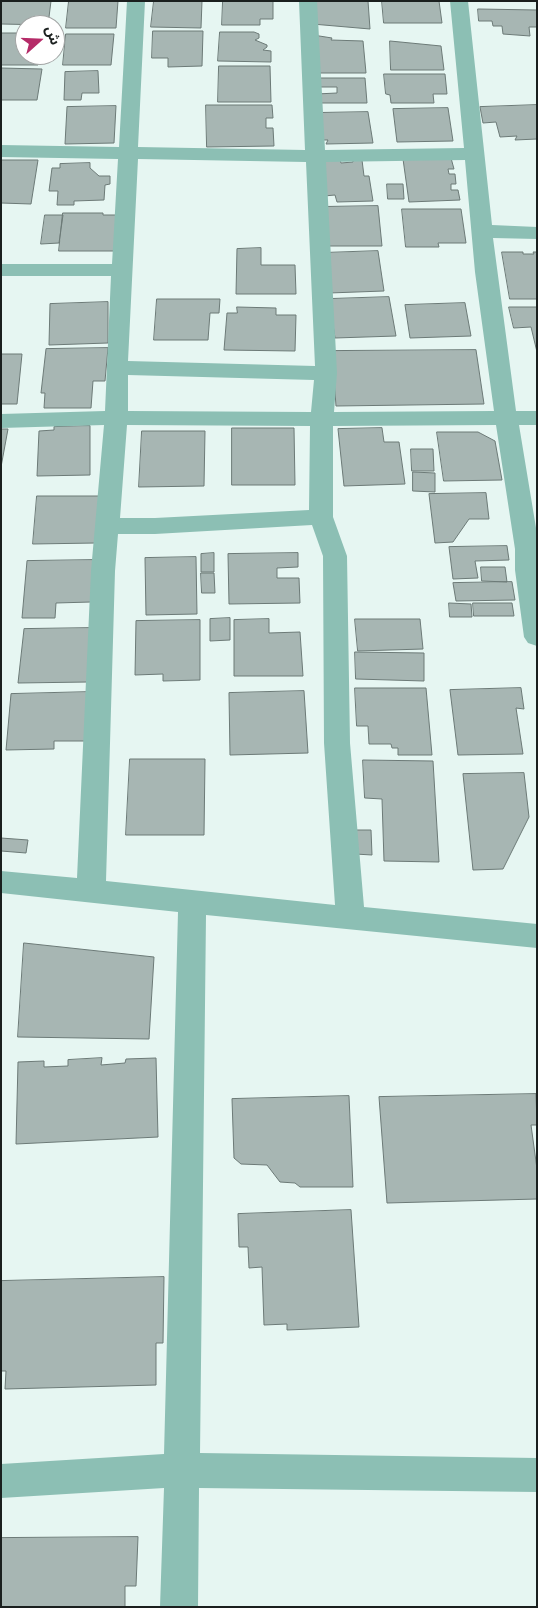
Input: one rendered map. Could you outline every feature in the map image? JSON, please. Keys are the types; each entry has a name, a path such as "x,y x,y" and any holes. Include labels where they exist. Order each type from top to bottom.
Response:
{"street":[{"path":"91,890 103,571 116,418 136,1"},
{"path":"308,1 326,373 322,420 321,517 335,556 337,743 350,918"},
{"path":"459,1 482,231 506,418 527,549 527,570 537,637"},
{"path":"1,151 315,156 474,154"},
{"path":"482,231 537,233"},
{"path":"1,270 122,270"},
{"path":"117,368 326,373"},
{"path":"1,420 35,422 116,418 322,420 537,418"},
{"path":"107,526 155,526 321,517"},
{"path":"1,882 537,936"},
{"path":"179,1607 192,902"},
{"path":"1,1481 181,1470 537,1474"}],"building":[{"path":"1,1 51,1 49,15 15,15 15,24 1,24"},
{"path":"69,1 118,1 116,28 66,28"},
{"path":"154,1 202,1 201,28 151,27"},
{"path":"223,1 273,1 273,19 260,19 260,25 222,25"},
{"path":"310,1 368,1 370,29 312,24"},
{"path":"382,1 439,1 442,23 384,23"},
{"path":"478,9 537,10 537,27 529,27 530,36 503,34 502,26 493,26 492,21 479,21"},
{"path":"153,31 203,31 202,66 168,67 168,58 152,58"},
{"path":"220,32 254,32 259,34 259,38 255,40 267,45 263,50 271,51 271,62 218,61"},
{"path":"1,33 15,33 15,65 1,65"},
{"path":"66,34 114,34 111,65 65,65"},
{"path":"313,35 332,38 331,40 363,41 366,73 314,73"},
{"path":"390,41 441,46 444,70 391,70"},
{"path":"219,66 270,66 271,102 218,102"},
{"path":"1,68 42,69 37,100 1,100"},
{"path":"98,71 99,93 82,93 81,100 64,100 65,72"},
{"path":"384,74 445,74 447,94 433,94 434,103 391,103 390,95 386,94"},
{"path":"313,78 365,78 367,103 317,103 316,94 337,93 337,87 313,87"},
{"path":"206,105 272,105 273,118 266,118 266,128 273,128 274,146 207,147"},
{"path":"537,105 537,139 515,140 517,136 500,137 496,122 483,123 480,107"},
{"path":"116,106 114,143 65,144 67,107"},
{"path":"448,108 453,141 397,142 393,109"},
{"path":"368,112 373,143 326,144 328,140 323,140 315,113"},
{"path":"451,158 454,169 448,169 449,174 455,174 456,184 451,184 451,190 458,190 460,200 409,202 403,159"},
{"path":"1,160 38,160 31,204 1,203"},
{"path":"340,160 341,163 362,160 364,176 369,176 373,201 337,202 335,195 324,196 319,161"},
{"path":"90,163 90,168 99,176 110,176 110,184 105,185 104,200 74,201 74,205 57,205 58,191 49,191 52,168 60,168 60,164"},
{"path":"387,184 403,184 404,199 388,199"},
{"path":"378,206 382,246 322,246 320,207"},
{"path":"402,209 461,209 466,243 438,243 439,247 406,247"},
{"path":"63,213 117,215 114,251 59,251"},
{"path":"45,215 63,215 59,243 41,244"},
{"path":"261,248 261,265 295,265 296,294 236,294 237,249"},
{"path":"378,251 384,291 329,293 322,253"},
{"path":"502,252 534,254 533,252 537,252 537,299 510,299"},
{"path":"389,297 396,336 335,338 329,299"},
{"path":"157,299 220,299 219,313 210,313 208,340 154,340"},
{"path":"108,302 108,343 49,345 50,304"},
{"path":"465,303 471,336 410,338 405,305"},
{"path":"237,307 276,308 276,315 296,315 295,351 224,350 227,313 237,313"},
{"path":"509,307 537,307 537,352 531,327 514,328"},
{"path":"108,348 105,381 93,381 91,408 44,408 45,393 41,393 46,349"},
{"path":"476,350 484,404 336,406 332,351"},
{"path":"1,354 22,354 17,404 1,404"},
{"path":"90,426 90,475 37,476 39,431 54,430 54,427"},
{"path":"232,428 294,428 295,485 232,485"},
{"path":"382,428 384,442 399,442 405,484 344,486 338,429"},
{"path":"1,429 8,429 1,467"},
{"path":"142,431 205,431 204,486 139,487"},
{"path":"437,432 478,432 495,441 502,480 444,481"},
{"path":"411,449 433,449 434,471 412,471"},
{"path":"413,472 435,473 435,492 413,491"},
{"path":"486,493 489,519 469,519 453,542 435,543 429,494"},
{"path":"37,496 99,496 96,543 33,544"},
{"path":"507,546 509,560 475,561 478,578 453,579 449,547"},
{"path":"214,553 214,572 201,572 201,554"},
{"path":"298,553 298,567 277,568 277,578 299,578 300,603 229,604 228,554"},
{"path":"196,557 197,614 146,615 145,558"},
{"path":"93,560 91,602 56,603 55,618 22,618 27,561"},
{"path":"481,567 505,567 507,582 482,581"},
{"path":"201,573 214,573 215,593 202,593"},
{"path":"512,582 515,600 456,601 453,583"},
{"path":"449,603 471,604 472,617 450,617"},
{"path":"473,603 512,603 514,616 474,616"},
{"path":"230,618 230,640 210,641 210,619"},
{"path":"269,619 269,633 300,632 303,676 234,676 234,620"},
{"path":"355,619 420,619 423,649 358,651"},
{"path":"200,620 200,680 163,681 163,674 135,675 136,621"},
{"path":"91,628 88,682 18,683 24,629"},
{"path":"355,652 424,653 424,681 356,679"},
{"path":"355,688 426,688 432,755 398,755 398,748 392,748 391,744 369,744 368,726 357,726"},
{"path":"521,688 524,709 516,708 523,754 458,755 450,690"},
{"path":"304,691 308,753 230,755 229,693"},
{"path":"90,692 88,741 54,741 54,749 6,750 11,694"},
{"path":"130,759 205,759 204,835 126,835"},
{"path":"363,760 433,761 439,862 384,861 382,799 365,798"},
{"path":"524,773 529,817 503,869 473,870 463,774"},
{"path":"354,830 371,830 372,855 355,854"},
{"path":"1,838 28,840 26,853 1,851"},
{"path":"24,943 154,957 149,1039 18,1037"},
{"path":"102,1058 101,1065 125,1063 126,1059 156,1058 158,1137 16,1144 18,1062 44,1061 44,1067 68,1066 68,1060"},
{"path":"536,1094 537,1125 531,1125 537,1169 537,1199 387,1203 379,1097"},
{"path":"349,1096 353,1187 300,1187 295,1183 280,1182 267,1165 241,1164 234,1158 232,1099"},
{"path":"351,1210 359,1327 287,1330 287,1324 264,1325 262,1267 249,1268 248,1247 239,1247 238,1214"},
{"path":"164,1277 163,1343 156,1343 156,1385 5,1389 6,1371 1,1371 1,1281"},
{"path":"138,1537 136,1586 125,1586 125,1607 1,1607 1,1538"}]}
